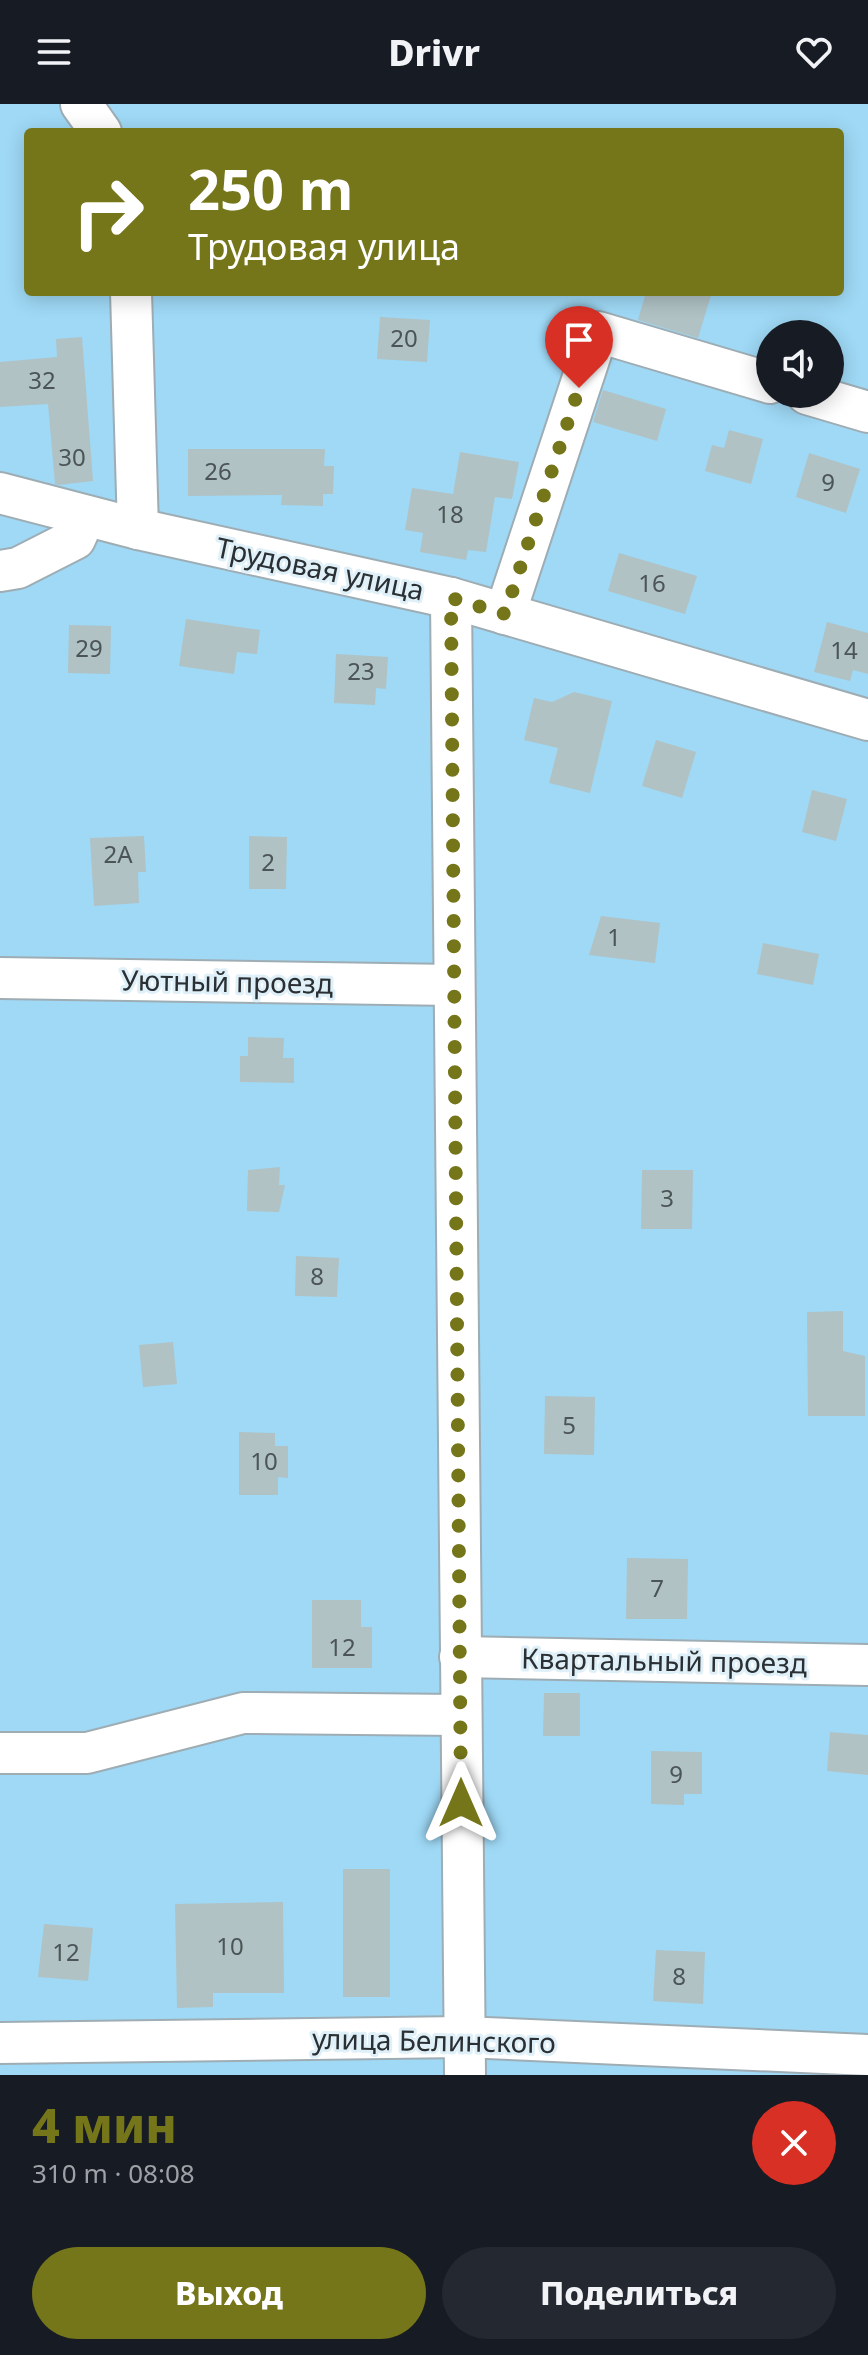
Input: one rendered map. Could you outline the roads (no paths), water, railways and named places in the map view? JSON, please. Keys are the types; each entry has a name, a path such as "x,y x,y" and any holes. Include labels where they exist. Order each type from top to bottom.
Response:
{"street":[{"path":"81,104 98,128"},
{"path":"131,296 138,529"},
{"path":"505,614 598,332 756,379"},
{"path":"844,405 868,412"},
{"name":"Трудовая улица","path":"0,493 85,517 451,598 868,720"},
{"path":"0,571 18,568 75,539 85,517"},
{"path":"451,598 464,2056"},
{"name":"Уютный проезд","path":"0,978 454,985"},
{"name":"Квартальный проезд","path":"460,1657 868,1665"},
{"path":"0,1753 87,1753 243,1713 460,1715"},
{"name":"улица Белинского","path":"0,2043 464,2056 868,2055"}]}
